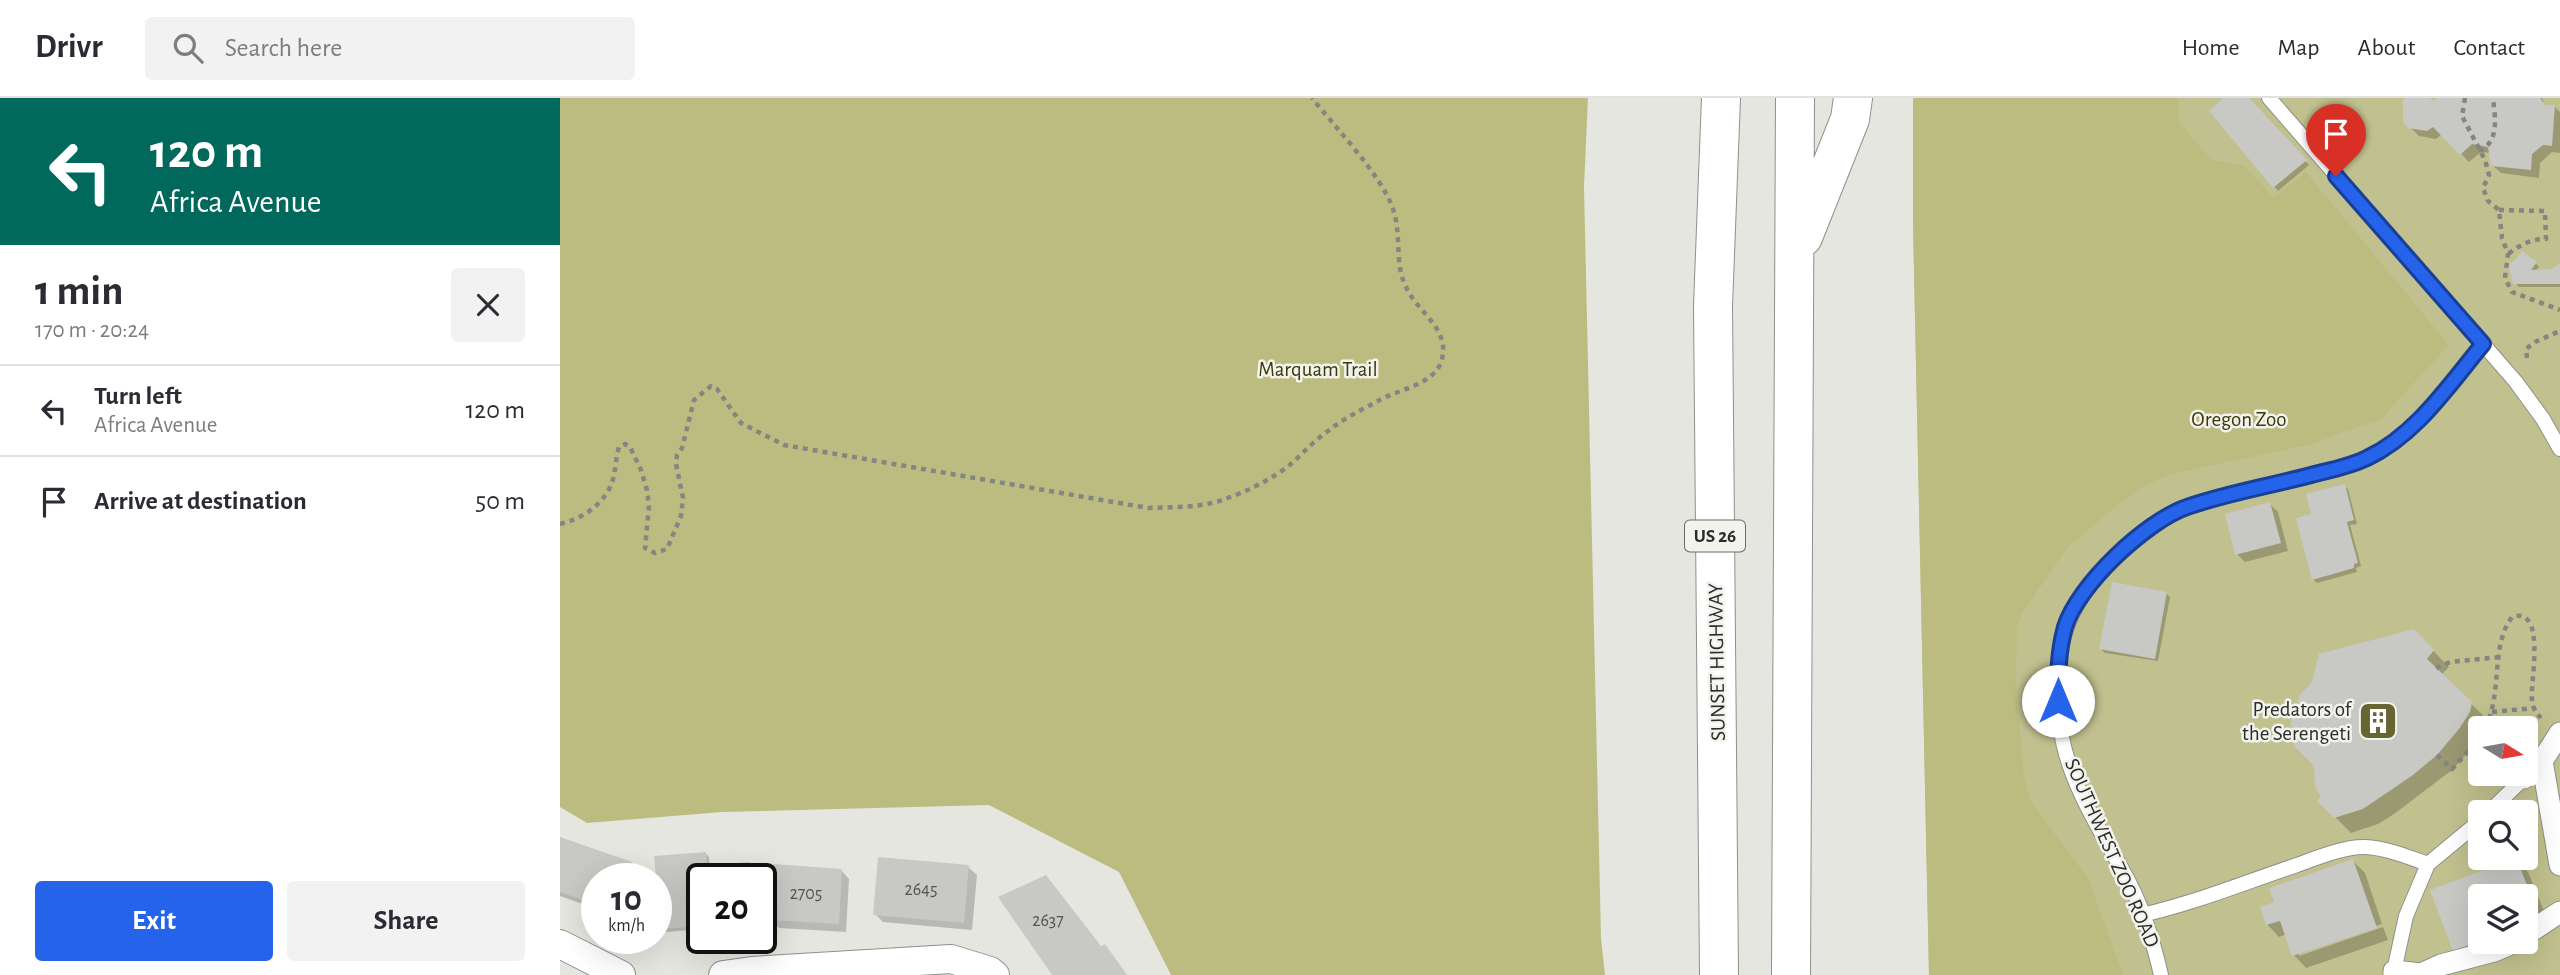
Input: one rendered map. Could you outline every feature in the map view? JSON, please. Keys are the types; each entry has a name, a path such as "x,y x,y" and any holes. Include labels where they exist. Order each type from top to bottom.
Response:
{"highway":[{"name":"SUNSET HIGHWAY","path":"1719,975 1713,306 1721,98"},
{"path":"1791,975 1795,98"},
{"path":"1795,258 1850,119 1853,98"}],"street":[{"path":"2538,765 2560,734"},
{"path":"2542,761 2560,865"},
{"path":"2538,926 2560,912"},
{"path":"560,944 621,975"},
{"path":"2394,973 2421,974 2441,965 2483,954"},
{"path":"723,975 951,959 995,975"}],"lane":[{"path":"2269,98 2523,392 2560,449"},
{"name":"SOUTHWEST ZOO ROAD","path":"2161,975 2154,942 2143,915 2125,873 2101,836 2085,803 2061,734 2058,660 2066,625 2083,593 2108,564 2154,526 2185,508 2349,465 2386,448 2399,440 2483,344"},
{"path":"2501,800 2516,786"},
{"path":"2394,973 2406,916 2428,864 2468,831"},
{"path":"2143,915 2182,906 2315,859 2363,847 2393,852 2428,864"}],"path":[{"path":"560,524 591,512 598,504 609,490 619,447 625,444 630,447 641,470 647,490 649,506 645,548 654,553 667,549 681,516 683,498 676,464 677,456 682,448 694,400 711,386 718,389 741,424 784,445 1148,508 1199,505 1221,500 1274,476 1328,430 1387,395 1434,374 1443,359 1440,331 1412,301 1404,283 1399,264 1399,234 1394,211 1385,190 1312,98"},
{"path":"2465,98 2462,116 2488,175 2483,188 2488,201 2499,210 2545,211 2546,239 2527,242 2508,254"},
{"path":"2479,151 2488,147 2493,138 2493,98"},
{"path":"2499,210 2502,238 2508,254 2505,278 2512,292 2560,310"},
{"path":"2529,365 2526,349 2560,331"},
{"path":"2490,716 2506,625 2518,614 2525,616 2530,622 2533,634 2534,708 2539,716 2560,734"},
{"path":"2436,668 2450,662 2500,657"},
{"path":"2492,712 2534,708"},
{"path":"2437,755 2452,769 2468,752"}],"green space":[{"name":"Marquam Trail","path":"560,98 1588,98 1584,187 1601,938 1605,975 1171,975 1119,872 989,805 722,812 587,823 560,807"},
{"name":"Oregon Zoo","path":"1913,98 2560,98 2560,975 1929,975 1913,223"},
{"path":"1913,98 2178,98 2180,124 2212,160 2245,166 2274,198 2306,172 2449,345 2379,421 2313,444 2171,474 2142,487 2067,548 2022,614 2017,628 2016,685 2024,778 2033,805 2088,878 2123,975 1929,975 1913,223"}],"building":[{"path":"2223,98 2249,98 2307,160 2273,188 2209,111"},
{"path":"2430,98 2433,101 2437,98 2540,98 2546,105 2555,105 2552,146 2543,145 2532,154 2531,170 2491,166 2488,147 2472,144 2460,155 2433,127 2427,131 2408,128 2403,122 2403,100"},
{"path":"2522,251 2537,262 2531,270 2552,269 2560,263 2560,284 2513,284 2508,264"},
{"path":"2345,484 2354,520 2347,522 2358,563 2354,564 2354,568 2312,580 2296,518 2311,514 2306,494"},
{"path":"2270,502 2281,543 2235,555 2225,514"},
{"path":"2112,582 2167,592 2155,659 2099,649"},
{"name":"Predators of the Serengeti","path":"2414,629 2434,650 2427,659 2472,702 2470,712 2437,755 2413,775 2363,809 2334,818 2317,801 2321,796 2315,787 2314,766 2295,747 2290,730 2293,708 2297,709 2299,696 2312,682 2319,654"},
{"path":"560,837 632,862 581,863 581,899 560,892"},
{"path":"706,852 707,863 686,863 686,927 672,928 672,863 655,863 654,856"},
{"path":"878,857 969,865 964,923 873,915"},
{"path":"2353,859 2377,928 2292,956 2280,921 2266,925 2260,907 2274,902 2269,888"},
{"path":"777,864 842,869 839,924 777,920"},
{"path":"2484,870 2521,870 2527,884 2468,884 2468,945 2453,951 2430,890"},
{"path":"1046,875 1101,946 1105,944 1127,975 1052,975 998,897"}],"place":[{"name":"Predators of the Serengeti","path":"2378,721"}],"route":[{"path":"2058,701 2058,660 2066,625 2083,593 2108,564 2129,546 2154,526 2185,508 2349,465 2386,448 2399,440 2483,344 2336,176"}]}
